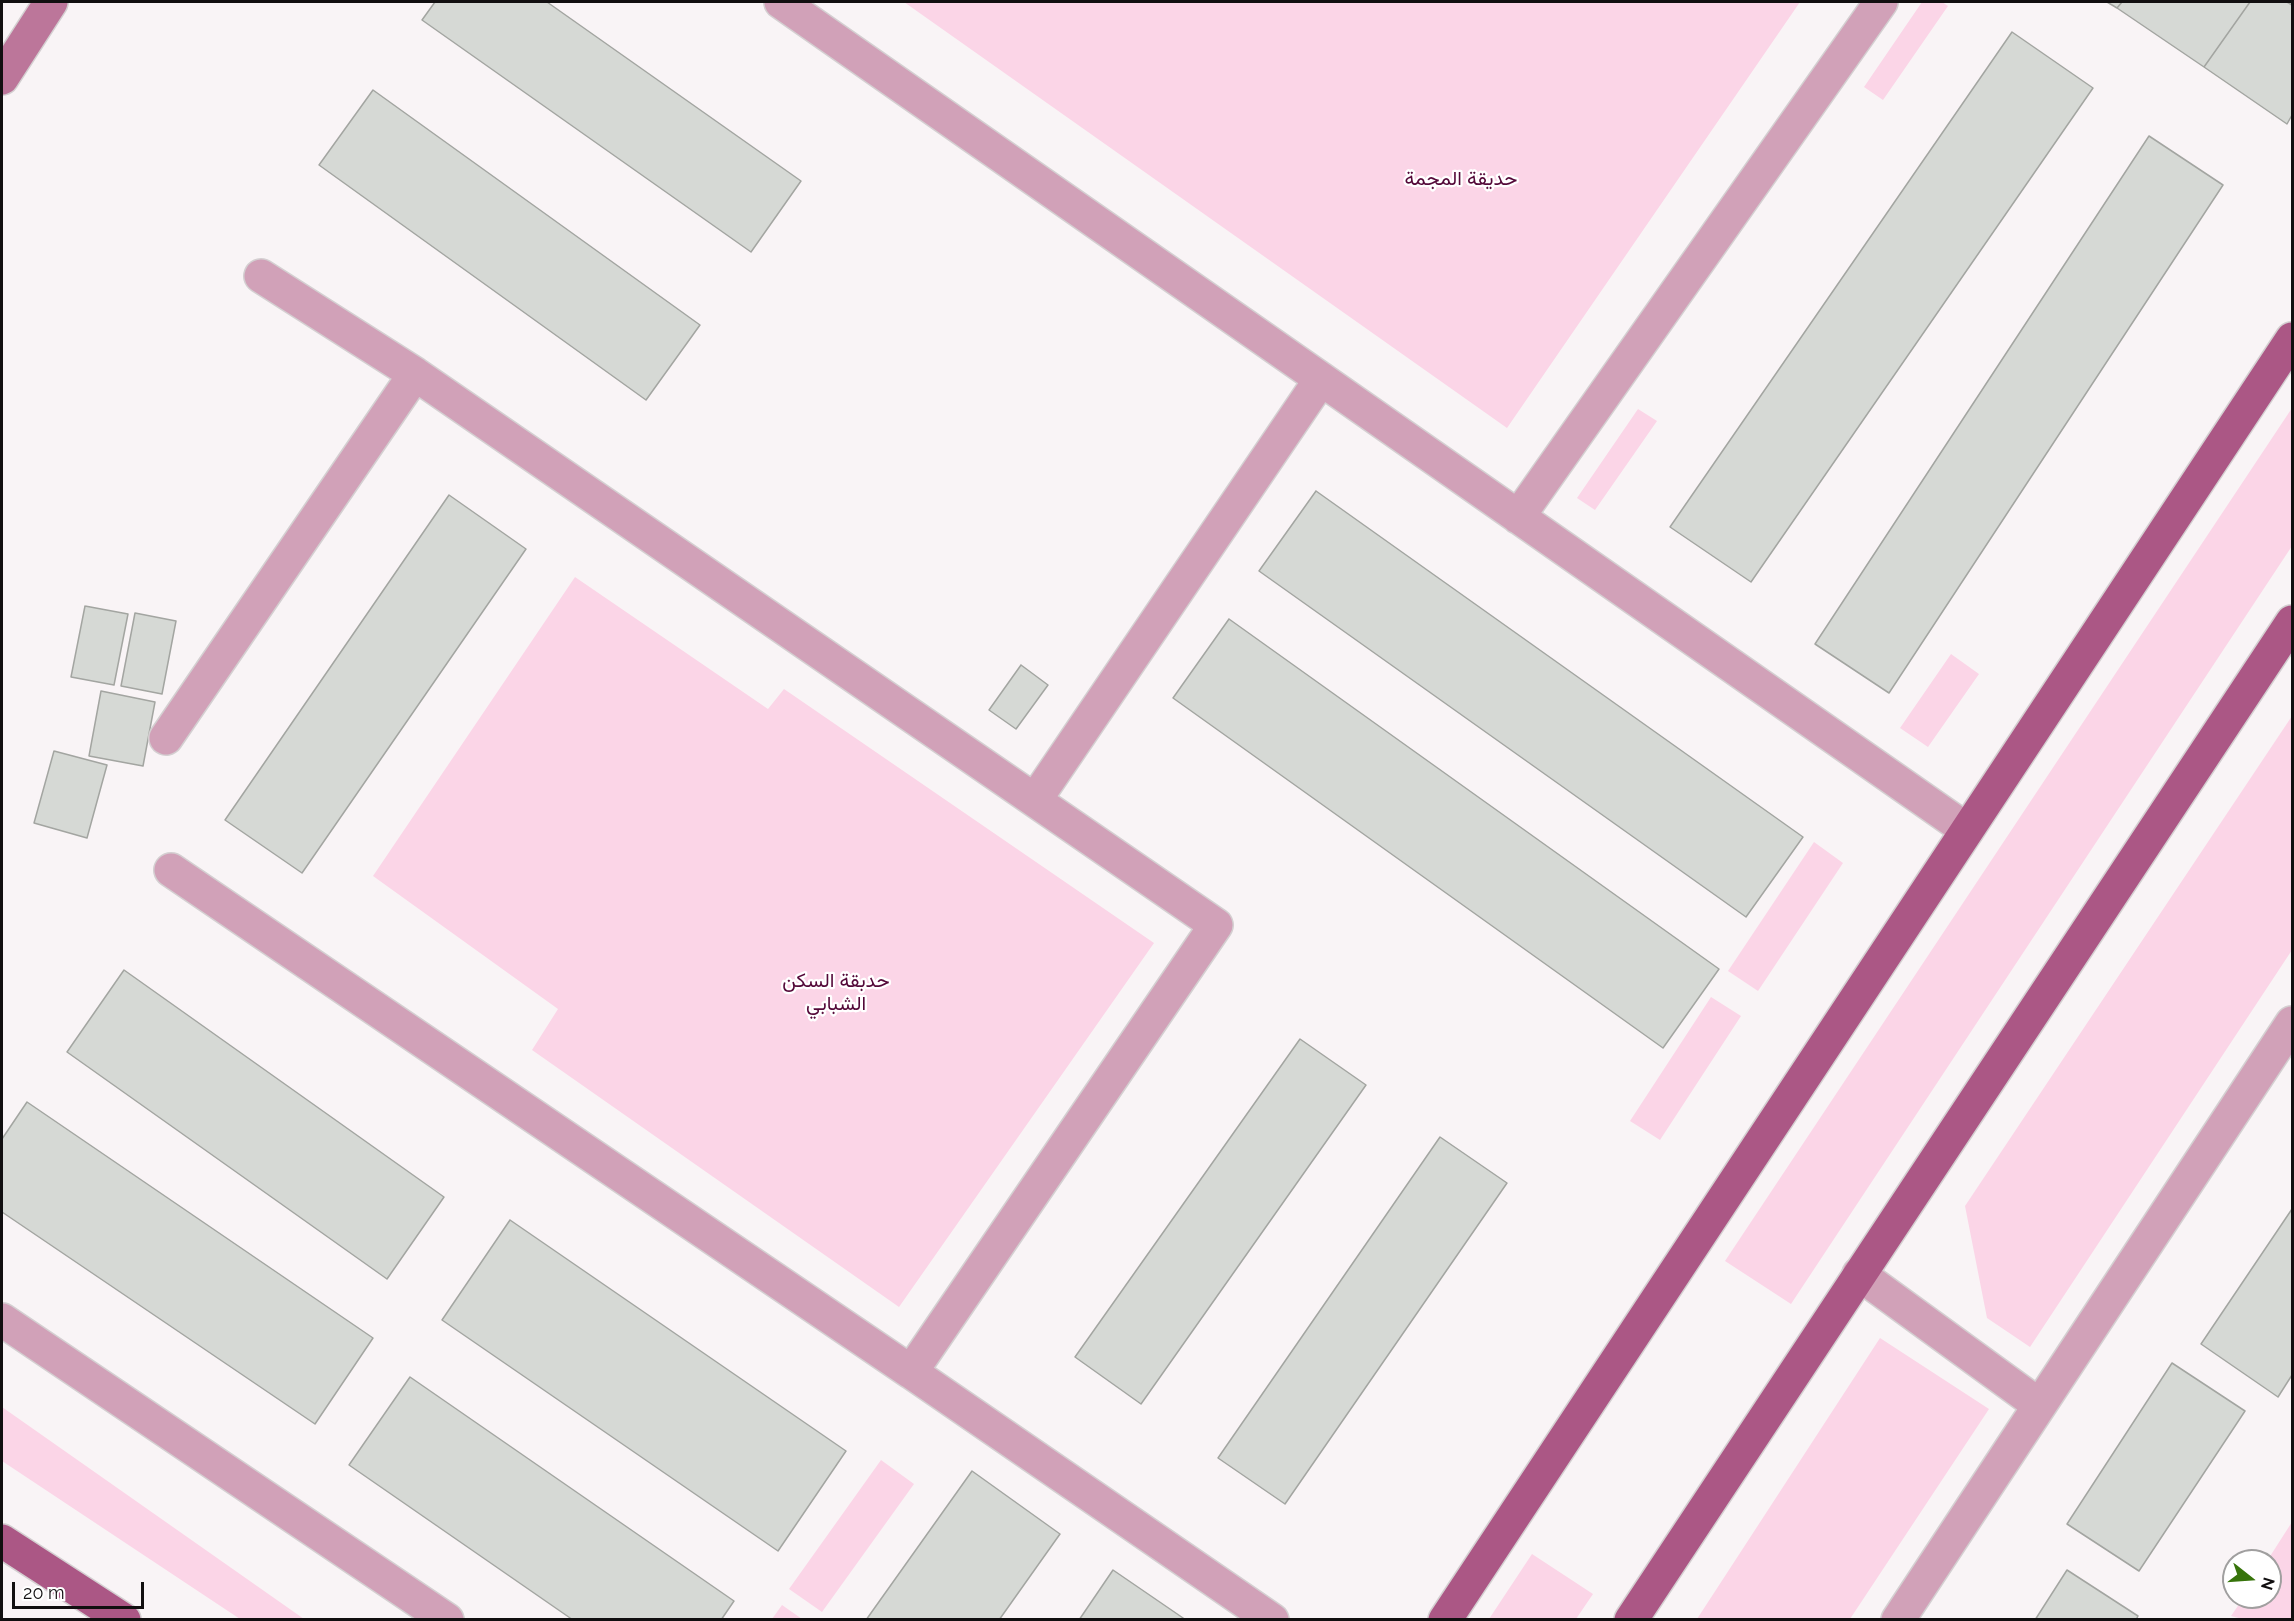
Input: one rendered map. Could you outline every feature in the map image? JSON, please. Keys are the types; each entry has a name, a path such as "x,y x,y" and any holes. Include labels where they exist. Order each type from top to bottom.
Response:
{"main road":[{"path":"1445,1620 2292,339"},
{"path":"1631,1620 2292,622"},
{"path":"2,1541 124,1620"}],"street":[{"path":"2,78 51,2"},
{"path":"781,2 1968,830"},
{"path":"1518,517 1881,2"},
{"path":"261,276 415,374 1216,926 911,1372"},
{"path":"166,738 415,374"},
{"path":"1035,800 1321,379"},
{"path":"171,870 1272,1620"},
{"path":"1898,1620 2292,1023"},
{"path":"1859,1274 2039,1406"},
{"path":"2,1320 447,1620"}],"green space":[{"name":"حديقة المجمة","path":"904,2 1800,2 1507,428"},
{"path":"1922,2 1942,2 1948,6 1883,100 1864,87"},
{"path":"2292,408 2292,546 1791,1304 1725,1261"},
{"path":"1638,409 1657,421 1595,510 1577,498"},
{"name":"حدبقة السكن الشبابي","path":"575,577 768,709 784,689 1154,943 899,1307 532,1050 558,1009 373,876"},
{"path":"1951,654 1979,674 1928,747 1900,728"},
{"path":"2292,716 2292,950 2030,1347 1987,1318 1965,1206"},
{"path":"1814,842 1843,863 1758,991 1728,971"},
{"path":"1711,997 1741,1016 1660,1140 1630,1121"},
{"path":"1880,1338 1989,1409 1850,1619 1697,1619"},
{"path":"2,1407 304,1619 240,1619 2,1461"},
{"path":"881,1460 914,1484 822,1612 789,1589"},
{"path":"2292,1522 2292,1619 2246,1620 2231,1616 2236,1609 2282,1609 2282,1549 2275,1549"},
{"path":"1532,1554 1593,1594 1576,1619 1489,1619"},
{"path":"782,1605 802,1619 772,1619"}],"building":[{"path":"435,2 547,2 801,181 751,252 422,20"},
{"path":"2107,2 2122,2 2117,8"},
{"path":"2122,2 2250,2 2204,67 2117,8"},
{"path":"2250,2 2287,2 2292,5 2292,115 2287,124 2204,67"},
{"path":"2012,32 2093,88 1751,582 1670,527"},
{"path":"373,90 700,325 646,400 319,165"},
{"path":"2149,136 2223,185 1889,693 1815,644"},
{"path":"1316,491 1803,837 1746,917 1259,571"},
{"path":"449,495 526,549 302,873 225,820"},
{"path":"85,606 128,614 114,685 71,677"},
{"path":"135,613 176,621 162,694 121,686"},
{"path":"1229,619 1719,969 1663,1048 1173,698"},
{"path":"1021,665 1048,685 1016,729 989,710"},
{"path":"101,691 155,702 143,766 89,756"},
{"path":"54,751 107,765 87,838 34,823"},
{"path":"124,970 444,1197 387,1279 67,1052"},
{"path":"1300,1039 1366,1085 1141,1404 1075,1357"},
{"path":"27,1102 373,1338 315,1424 2,1212 2,1139"},
{"path":"1440,1137 1507,1183 1285,1504 1218,1458"},
{"path":"2292,1209 2292,1375 2278,1397 2201,1344"},
{"path":"510,1220 846,1451 778,1551 442,1320"},
{"path":"2172,1363 2245,1411 2139,1571 2067,1524"},
{"path":"410,1377 734,1601 721,1620 573,1620 349,1465"},
{"path":"972,1471 1060,1534 999,1620 866,1620"},
{"path":"1113,1570 1186,1620 1079,1620"},
{"path":"2067,1570 2138,1616 2136,1620 2035,1620"}]}
